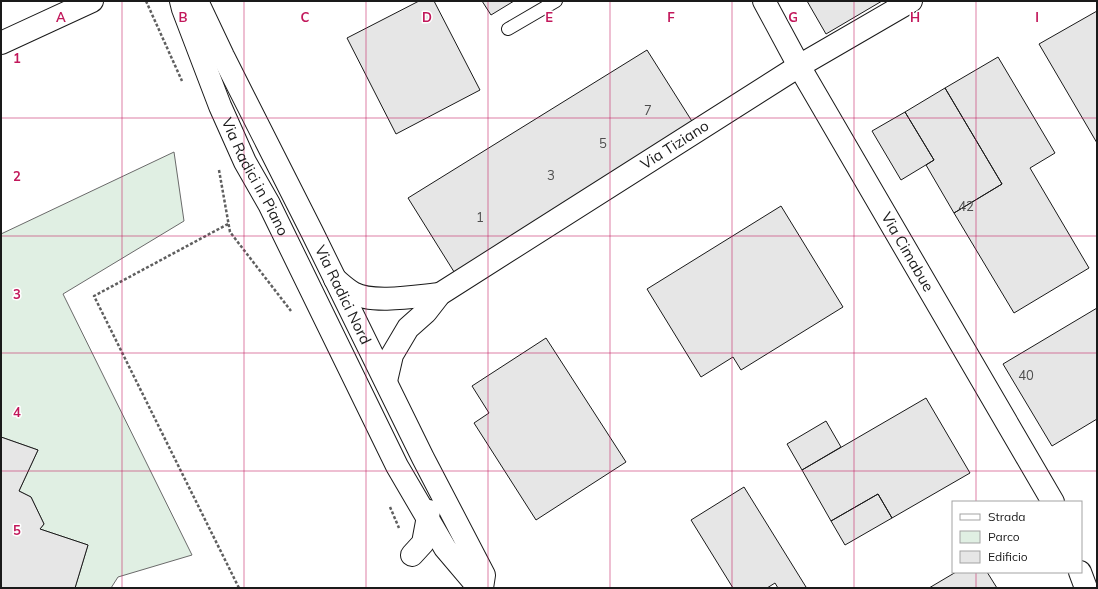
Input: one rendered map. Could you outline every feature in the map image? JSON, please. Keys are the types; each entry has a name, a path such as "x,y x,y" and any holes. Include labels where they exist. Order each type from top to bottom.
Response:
{"street":[{"path":"1,43 92,1"},
{"name":"Via Radici in Piano","path":"181,1 182,9 220,106 245,162 269,204 339,348"},
{"name":"Via Radici Nord","path":"197,1 223,56 484,575 482,588"},
{"name":"Via Cimabue","path":"764,1 799,66 1052,501"},
{"name":"Via Tiziano","path":"440,294 799,66 911,1"},
{"path":"335,279 353,294 373,298 398,298 440,294"},
{"path":"386,381 392,355 408,328 426,312 440,294"},
{"name":"Via Radici Nord","path":"339,348 397,466 445,548 479,588"},
{"path":"412,555 423,543 428,519 433,476"},
{"path":"412,555 427,553 458,563"},
{"path":"1080,573 1086,588"}],"lane":[{"path":"508,29 556,1"}],"path":[{"path":"146,1 184,86"},
{"path":"218,165 230,232 294,316"},
{"path":"228,224 94,296 239,588"},
{"path":"389,505 412,555"}],"green space":[{"path":"174,152 184,221 63,294 192,555 118,577 111,588 75,588 88,545 40,529 44,524 31,497 19,491 38,450 1,437 1,234"}],"building":[{"path":"419,1 434,1 480,90 396,134 347,38"},
{"path":"482,1 514,1 491,15"},
{"path":"807,1 882,1 826,34"},
{"path":"1097,11 1097,143 1039,44"},
{"path":"647,50 695,126 456,275 408,198"},
{"path":"998,57 1055,153 1030,168 1089,268 1014,313 954,213 1002,184 945,88"},
{"path":"945,88 1002,184 954,213 926,165 934,160 905,112"},
{"path":"905,112 934,160 901,180 872,131"},
{"path":"781,206 843,307 741,370 733,357 701,377 647,289"},
{"path":"1097,308 1097,419 1052,446 1003,364"},
{"path":"546,338 626,462 536,520 474,423 489,413 472,386"},
{"path":"926,398 970,473 892,518 878,494 831,521 802,470"},
{"path":"826,421 841,447 802,470 787,444"},
{"path":"1,437 38,450 19,491 31,497 44,524 40,529 88,545 75,588 1,588"},
{"path":"744,487 806,587 778,588 775,583 767,588 733,588 691,520"},
{"path":"878,494 892,518 845,545 831,521"},
{"path":"954,573 988,573 997,588 929,588"}]}
